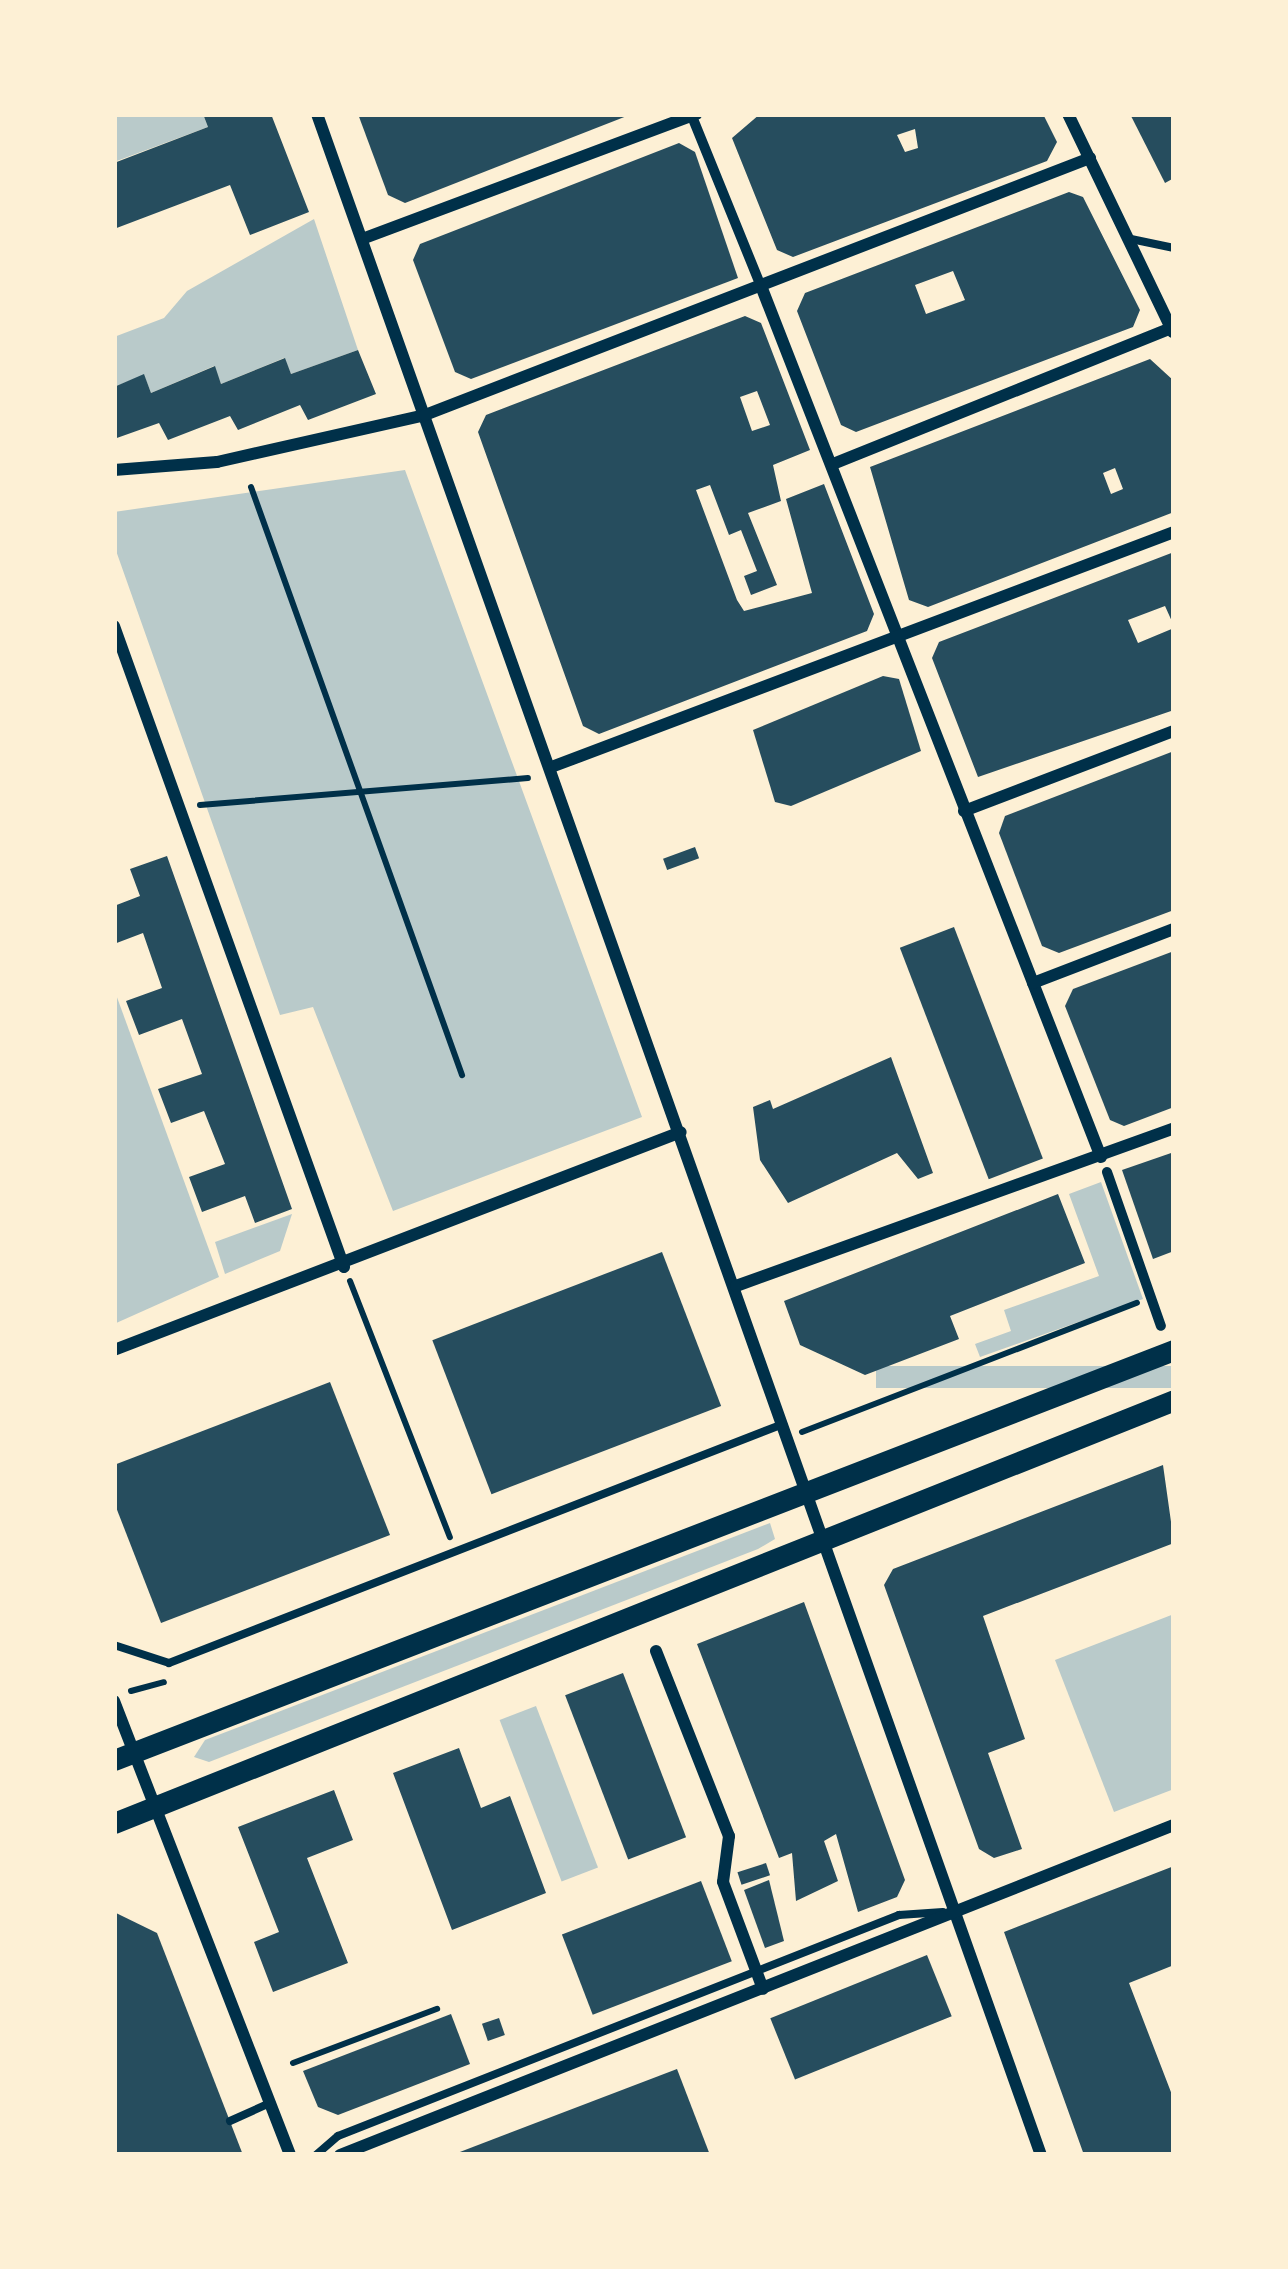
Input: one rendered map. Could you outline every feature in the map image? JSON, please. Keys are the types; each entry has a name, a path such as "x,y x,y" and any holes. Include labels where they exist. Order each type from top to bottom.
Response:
{"main road":[{"path":"123,1756 1174,1349"},
{"path":"114,1823 824,1535 1174,1400"}],"street":[{"path":"317,114 554,766 1042,2155"},
{"path":"362,239 692,114 901,636 964,811 1101,1156"},
{"path":"833,464 1173,330 1072,115"},
{"path":"114,470 217,462 425,415 1090,158"},
{"path":"554,766 1174,532"},
{"path":"114,626 344,1267"},
{"path":"964,811 1174,731"},
{"path":"1033,983 1174,929"},
{"path":"736,1286 1174,1128"},
{"path":"114,1350 344,1267 681,1132"},
{"path":"1107,1172 1161,1326"},
{"path":"656,1651 729,1836 723,1882 763,1989"},
{"path":"114,1701 123,1756 156,1807 290,2155"},
{"path":"340,2155 1174,1825"}],"lane":[{"path":"1130,239 1174,248"},
{"path":"114,1645 169,1663 786,1423"},
{"path":"316,2155 338,2135 899,1915 958,1912"},
{"path":"230,2121 270,2103"}],"path":[{"path":"251,487 462,1075"},
{"path":"178,807 528,778"},
{"path":"344,1267 455,1552"},
{"path":"292,2063 437,2009"}],"shaded area":[{"path":"114,114 203,114 208,127 114,162"},
{"path":"314,219 358,350 291,374 284,358 221,384 214,366 151,393 144,375 114,387 114,337 164,318 187,291"},
{"path":"405,470 642,1117 393,1211 313,1007 280,1015 114,545 114,512"},
{"path":"114,989 219,1277 114,1324"},
{"path":"1101,1182 1143,1299 980,1357 975,1344 1011,1331 1004,1310 1099,1276 1069,1194"},
{"path":"292,1214 280,1251 225,1274 215,1242"},
{"path":"876,1366 1174,1366 1174,1388 876,1388"},
{"path":"770,1523 775,1539 758,1549 209,1762 194,1757 205,1740"},
{"path":"1174,1614 1174,1789 1114,1812 1055,1660"},
{"path":"536,1706 598,1868 562,1881 500,1720"}],"building":[{"path":"203,114 271,114 309,212 250,235 230,185 114,229 114,163 208,127"},
{"path":"358,114 632,114 405,203 388,195"},
{"path":"760,114 1043,114 1057,142 1047,161 793,257 777,250 732,138","holes":["915,129 918,148 905,152 897,135"]},
{"path":"1130,114 1174,114 1174,178 1165,183"},
{"path":"679,143 695,152 738,278 471,379 455,372 413,260 420,244"},
{"path":"1069,192 1083,197 1140,310 1133,327 856,432 841,425 797,311 805,293","holes":["953,271 965,300 926,314 915,285"]},
{"path":"745,316 761,323 810,450 773,465 781,501 748,513 777,585 751,595 744,576 757,571 741,530 729,535 710,485 696,490 744,611 812,593 786,499 824,484 874,614 867,631 599,734 583,726 478,432 486,415","holes":["757,391 770,425 752,431 740,397"]},
{"path":"358,350 376,394 308,420 300,405 238,430 230,416 168,440 159,423 114,439 114,387 144,374 151,393 215,366 221,384 285,358 291,374"},
{"path":"1150,359 1174,381 1174,512 928,607 909,600 870,467","holes":["1115,468 1123,489 1111,494 1103,473"]},
{"path":"1174,552 1174,626 1165,606 1128,620 1138,643 1174,628 1174,710 978,777 932,658 939,642"},
{"path":"883,676 899,679 921,751 791,806 775,802 753,730"},
{"path":"1174,751 1174,910 1059,953 1042,946 999,833 1005,816"},
{"path":"695,847 699,858 667,870 663,859"},
{"path":"167,856 292,1209 255,1223 245,1196 202,1212 189,1177 225,1164 204,1111 171,1123 158,1089 202,1074 182,1019 139,1035 126,1001 162,988 143,933 114,944 114,906 140,896 130,869"},
{"path":"954,927 1043,1159 989,1179 900,948"},
{"path":"1174,951 1174,1107 1124,1126 1110,1120 1065,1006 1073,989"},
{"path":"891,1057 933,1173 918,1179 897,1153 788,1203 760,1160 753,1107 770,1100 773,1109"},
{"path":"1174,1152 1174,1251 1153,1259 1122,1170"},
{"path":"1058,1194 1085,1263 950,1316 959,1339 865,1375 800,1345 784,1301"},
{"path":"662,1252 721,1406 491,1494 432,1340"},
{"path":"330,1382 390,1535 161,1623 114,1502 114,1465"},
{"path":"1163,1465 1174,1543 983,1616 1025,1739 988,1753 1022,1849 994,1858 979,1849 884,1585 893,1569"},
{"path":"804,1602 905,1880 897,1897 858,1912 836,1834 824,1841 838,1881 796,1901 792,1853 779,1858 697,1644"},
{"path":"623,1673 686,1837 628,1860 565,1695"},
{"path":"459,1748 481,1808 510,1796 546,1893 452,1930 393,1773"},
{"path":"334,1790 353,1840 307,1858 348,1963 273,1992 254,1942 279,1932 238,1827"},
{"path":"766,1863 770,1875 741,1885 737,1872"},
{"path":"1174,1866 1174,1965 1129,1983 1174,2100 1174,2155 1084,2155 1004,1932"},
{"path":"769,1880 784,1941 765,1948 744,1890"},
{"path":"701,1881 732,1961 593,2015 562,1934"},
{"path":"114,1912 157,1933 243,2155 114,2155"},
{"path":"927,1955 952,2016 795,2080 770,2018"},
{"path":"451,2014 470,2064 338,2115 318,2107 303,2071"},
{"path":"499,2018 505,2035 488,2041 482,2024"},
{"path":"677,2069 710,2155 452,2155"}]}
